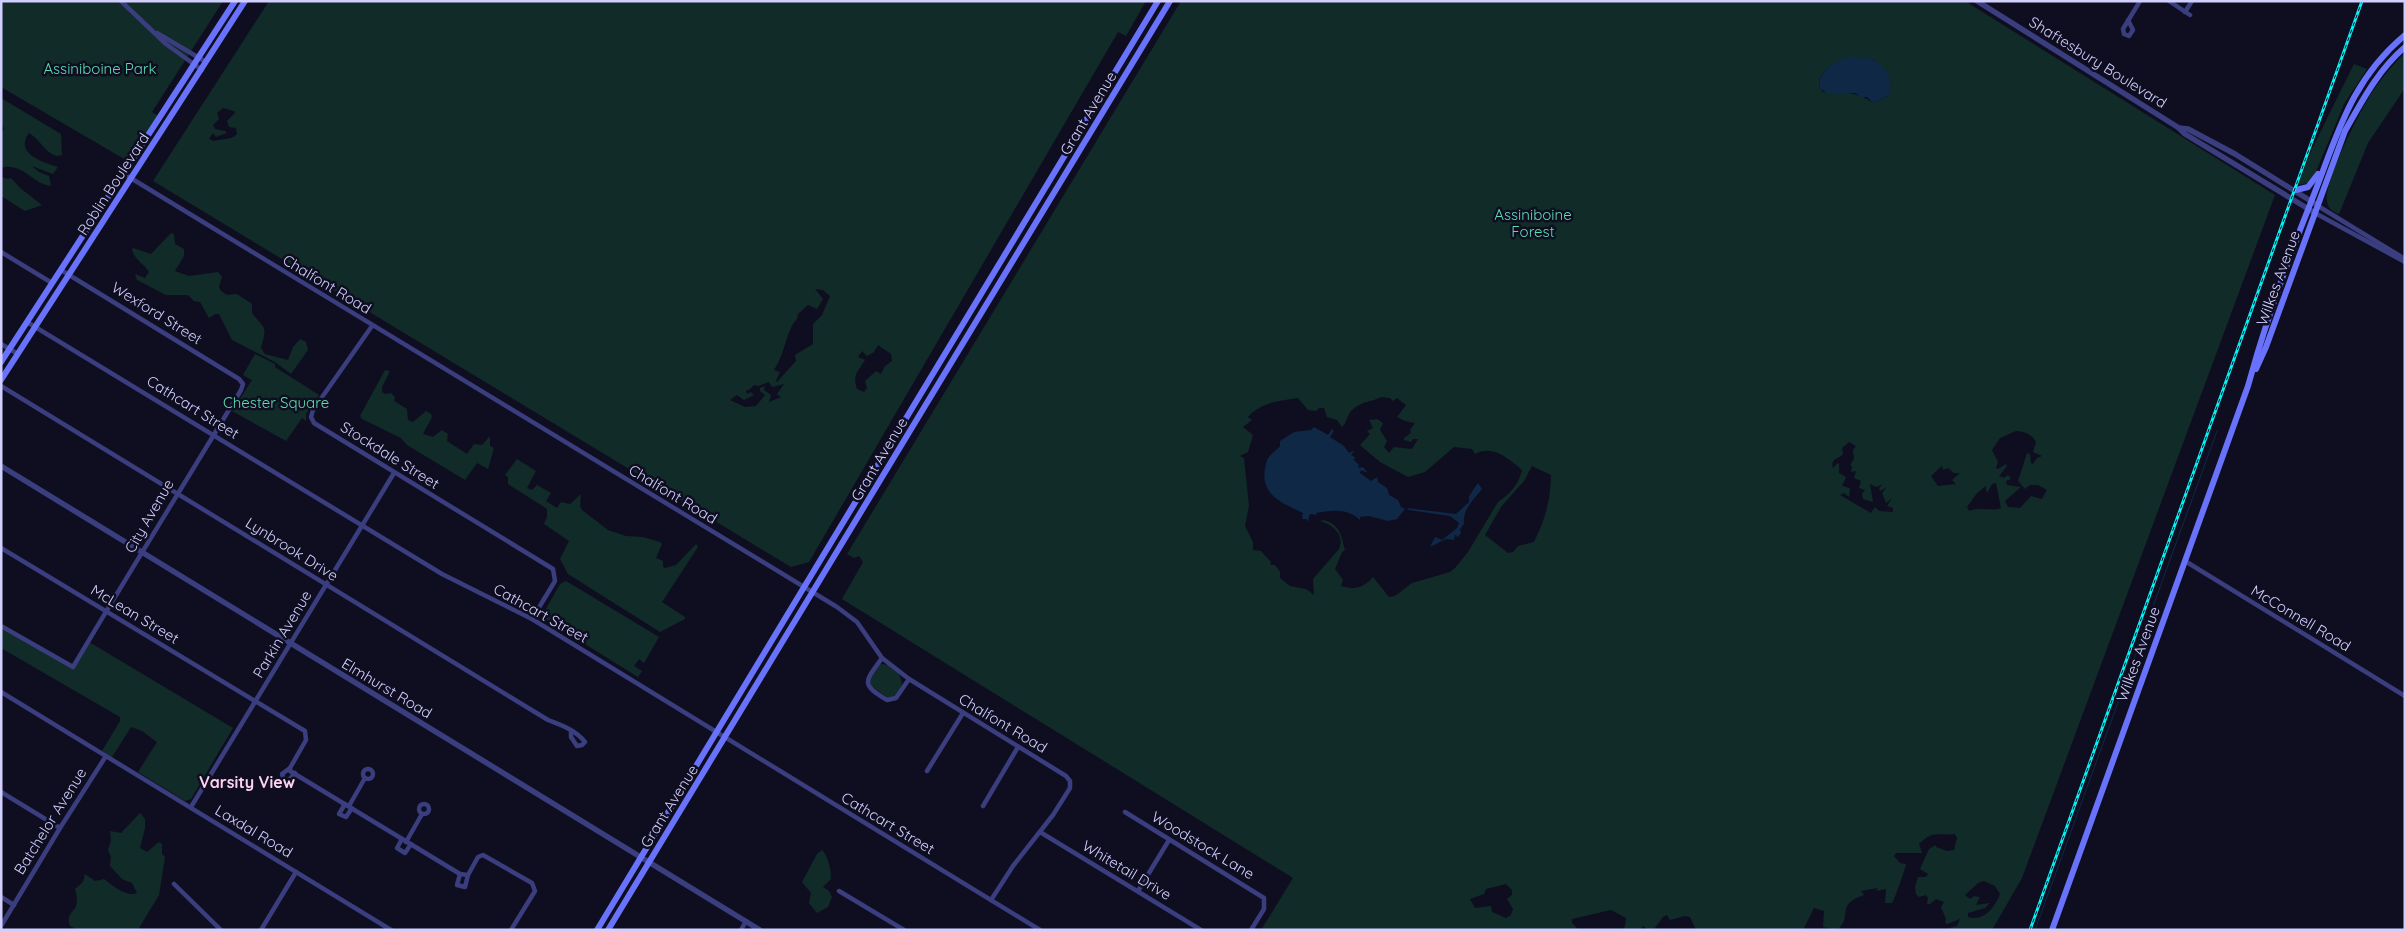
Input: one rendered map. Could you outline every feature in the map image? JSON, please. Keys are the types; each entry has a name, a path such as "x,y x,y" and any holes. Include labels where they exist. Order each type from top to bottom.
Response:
{"main road":[{"name":"Roblin Boulevard","path":"1,362 235,1"},
{"name":"Roblin Boulevard","path":"1,380 245,1"},
{"name":"Grant Avenue","path":"597,930 1158,1"},
{"name":"Grant Avenue","path":"608,930 1170,1"},
{"path":"2296,190 2312,184 2330,151 2354,95 2383,55 2405,35"},
{"name":"Wilkes Avenue","path":"2248,386 2266,347 2345,131 2362,100 2379,75 2405,47"},
{"name":"Wilkes Avenue","path":"2052,930 2248,386 2260,344 2330,151"}],"street":[{"path":"121,1 166,44 202,70"},
{"name":"Shaftesbury Boulevard","path":"1978,1 2179,128 2185,134 2315,213"},
{"path":"2128,20 2140,1"},
{"path":"2169,1 2190,15"},
{"path":"2185,12 2192,1"},
{"path":"156,33 206,62"},
{"name":"Shaftesbury Boulevard","path":"2179,128 2188,129 2234,154 2296,190 2318,206"},
{"name":"Chalfont Road","path":"124,174 813,593 857,622 882,658 909,679 1066,776 1070,782 1070,788 1040,832 1013,866 991,900"},
{"path":"2318,206 2405,261"},
{"path":"2315,213 2405,261"},
{"path":"1,252 52,282"},
{"name":"Wexford Street","path":"61,270 239,379"},
{"name":"Cathcart Street","path":"28,322 442,574 532,620 1040,930"},
{"name":"Stockdale Street","path":"372,326 313,410 311,417 314,423 553,569 556,575 555,581 532,620"},
{"path":"1,344 18,354"},
{"name":"City Avenue","path":"1,626 72,667 142,553 176,492 241,390 243,384 239,379"},
{"name":"Lynbrook Drive","path":"1,386 548,720 571,730"},
{"name":"Elmhurst Road","path":"1,466 760,930"},
{"name":"Parkin Avenue","path":"191,808 394,473"},
{"name":"McLean Street","path":"1,548 305,731 307,735 306,740 290,768"},
{"name":"McConnell Road","path":"2185,561 2405,696"},
{"path":"882,658 868,676 867,684 870,690 887,700 896,698 909,679"},
{"name":"Laxdal Road","path":"1,692 391,930"},
{"path":"927,772 963,713"},
{"path":"983,806 1018,747"},
{"name":"Batchelor Avenue","path":"1,926 106,756"},
{"path":"295,774 289,780 284,780 282,774 290,768 295,774 406,842 460,874 468,875"},
{"path":"348,806 365,778"},
{"path":"1,792 60,828"},
{"name":"Woodstock Lane","path":"1125,812 1261,895 1265,901 1264,909 1252,930"},
{"path":"406,842 422,814"},
{"name":"Whitetail Drive","path":"1040,832 1201,930"},
{"path":"1138,892 1169,840"},
{"path":"460,874 457,885 465,887 468,875 478,858 483,855 532,883 534,890 511,930"},
{"path":"261,930 296,872"},
{"path":"174,884 222,930"},
{"path":"839,891 904,930"},
{"path":"1,897 14,905"},
{"path":"741,930 746,921"}],"green space":[{"name":"Assiniboine Park","path":"1,1 223,1 152,112 160,117 131,163 1,87"},
{"path":"269,1 1146,1 1126,36 1118,32 809,562 791,567 153,181","holes":["223,108 234,111 235,113 227,121 229,127 236,128 237,134 232,138 214,141 209,139 213,133 216,137 227,133 215,129 213,125 219,119 217,113","815,289 823,290 830,296 822,315 813,324 813,344 795,355 796,361 777,382 780,372 774,370 798,314 808,305 817,309 823,299","878,345 891,354 892,361 885,366 881,374 876,371 865,381 867,388 864,392 857,389 855,380 856,373 865,360 858,357 862,351 867,356 874,352","769,382 772,387 784,384 777,394 781,397 769,402 771,395 764,390 765,386 760,388 760,391 765,395 756,406 745,407 730,400 737,395 744,400 754,395 751,392 747,394 746,390 749,390 754,385 758,386"]},
{"name":"Assiniboine Forest","path":"1181,1 1965,1 2275,195 2022,878 1992,930 1942,930 1957,926 1960,919 1945,923 1946,919 1941,907 1944,902 1936,899 1927,904 1928,898 1926,895 1919,897 1916,894 1915,887 1918,877 1926,877 1928,874 1920,869 1929,849 1936,845 1936,847 1947,851 1954,850 1957,838 1955,834 1936,834 1919,844 1922,853 1896,853 1894,856 1900,863 1906,864 1892,903 1885,903 1886,889 1876,891 1878,888 1861,891 1864,895 1850,903 1842,925 1837,930 1823,927 1824,911 1814,908 1803,930 1696,930 1690,917 1685,916 1670,920 1667,915 1663,917 1654,929 1646,929 1644,926 1639,930 1622,930 1625,926 1626,918 1611,910 1572,919 1572,923 1579,930 1261,930 1293,878 842,599 863,562 859,556 854,558 847,554","holes":["1850,57 1875,60 1888,96 1873,103 1855,94 1823,92 1820,89 1820,78 1828,68","1381,397 1390,398 1393,401 1397,398 1406,405 1397,417 1415,423 1410,430 1411,433 1404,440 1411,442 1413,439 1418,439 1412,449 1394,447 1389,453 1384,447 1387,441 1380,430 1383,423 1377,419 1369,420 1373,428 1367,431 1370,434 1360,445 1380,462 1408,477 1425,472 1454,447 1472,449 1475,454 1488,451 1500,454 1522,470 1519,480 1510,492 1498,502 1468,552 1450,572 1412,583 1395,596 1389,597 1373,577 1366,584 1359,587 1341,586 1343,580 1335,569 1342,552 1345,550 1339,531 1333,524 1323,520 1320,521 1337,531 1340,539 1339,549 1313,579 1314,595 1306,589 1290,586 1280,578 1280,572 1275,565 1270,565 1271,562 1261,551 1253,550 1253,542 1245,526 1249,506 1244,458 1240,456 1248,452 1253,435 1243,427 1252,420 1248,417 1259,408 1278,401 1298,398 1308,410 1316,411 1319,408 1324,408 1327,417 1337,420 1342,427 1352,410 1360,404","2016,431 2033,437 2036,442 2033,452 2042,456 2037,458 2033,464 2031,463 2030,454 2027,453 2018,481 2025,489 2030,485 2038,485 2047,490 2042,499 2031,496 2020,508 2008,507 2005,501 2021,487 2007,485 2006,481 2011,479 2008,475 2004,478 1999,476 2007,466 2006,464 1998,469 1996,468 1998,462 1992,450 2000,438","1849,442 1856,446 1853,450 1854,459 1850,465 1852,466 1851,472 1856,471 1854,478 1861,481 1859,488 1865,490 1862,494 1863,499 1873,502 1870,484 1876,487 1883,484 1879,488 1880,491 1887,487 1882,493 1886,503 1892,498 1887,506 1893,508 1893,512 1879,511 1875,507 1871,513 1840,495 1844,493 1849,497 1850,488 1842,486 1846,477 1839,473 1839,464 1833,468 1832,465 1843,454 1842,448","1532,466 1551,475 1547,509 1534,542 1518,546 1513,552 1508,553 1485,535 1501,507 1524,481","1942,466 1943,470 1948,468 1954,473 1960,473 1952,480 1956,484 1938,486 1931,476","1996,483 2001,508 1969,511 1967,507 1977,493 1986,486 1986,491 1988,492 1992,484","1984,881 1995,886 2000,894 1988,912 1974,918 1968,917 1968,913 1985,908 1990,903 1976,905 1980,897 1974,896 1970,899 1965,895 1978,883","1506,884 1512,890 1512,895 1507,899 1513,909 1511,915 1506,918 1492,912 1491,906 1475,908 1470,899 1484,894 1486,889"]},
{"path":"2405,53 2405,88 2368,143 2339,214 2332,211 2327,201 2331,177 2353,126 2375,88"},
{"path":"2354,64 2367,69 2344,104 2313,179 2308,183 2298,185 2312,149"},
{"path":"1,98 61,134 62,155 58,156 46,150 29,133 25,140 27,151 32,156 58,167 53,174 32,166 39,172 49,176 51,186 44,185 24,172 12,167 4,167 1,170 1,135 4,128 1,125"},
{"path":"1,177 11,178 20,188 42,205 25,211 1,196"},
{"path":"171,233 174,234 175,244 184,249 184,256 175,271 189,276 218,272 222,277 219,287 221,291 227,295 237,294 252,304 252,313 264,329 261,348 265,354 288,360 293,347 300,339 306,342 308,350 291,374 275,362 232,340 219,314 209,318 200,302 194,301 188,295 166,295 137,280 135,274 145,278 149,272 135,256 132,249 151,254"},
{"name":"Chester Square","path":"255,354 275,364 275,367 319,395 306,414 306,421 302,418 286,441 232,411 252,380 243,375"},
{"path":"385,370 390,371 382,387 382,392 385,394 391,393 395,397 394,401 407,409 408,420 413,422 426,411 431,414 432,417 423,434 433,437 442,430 448,434 447,441 467,454 474,444 482,445 490,436 490,446 494,448 488,469 477,463 465,480 407,445 401,438 362,419 360,416"},
{"path":"517,459 536,471 527,488 532,490 537,485 551,493 546,501 557,508 561,502 570,504 581,494 580,506 582,510 608,530 626,536 643,537 660,542 662,544 656,558 663,561 663,567 665,568 676,565 696,544 698,547 662,602 685,617 685,619 660,632 568,574 560,559 569,541 544,524 547,517 547,509 508,484 508,477 505,475"},
{"path":"566,581 659,637 644,663 639,659 634,666 642,671 638,677 543,618 542,616 560,584"},
{"path":"1,628 73,669 89,642 233,728 191,799 185,801 138,772 157,742 142,731 131,727 112,757 102,751 120,721 120,717 1,648"},
{"path":"879,664 893,668 901,678 902,685 896,695 888,698 870,685 870,680"},
{"path":"140,813 145,819 145,828 140,848 147,852 159,842 162,844 162,854 165,857 159,895 139,928 142,930 78,930 70,926 69,916 77,903 75,889 83,882 85,874 95,881 104,879 129,894 137,893 132,883 122,879 110,866 111,857 108,850 111,840 110,831 121,833"},
{"path":"822,850 829,863 831,879 823,887 829,891 832,897 828,907 817,913 809,903 811,893 802,882 817,854"}],"water":[{"path":"1850,57 1871,59 1883,66 1891,86 1888,96 1873,103 1867,97 1860,97 1856,93 1830,94 1820,89 1819,83 1824,72 1833,64"},
{"path":"1314,427 1328,435 1332,429 1334,431 1330,437 1344,446 1349,453 1355,450 1351,455 1356,458 1353,459 1359,465 1358,468 1363,467 1368,473 1361,470 1360,473 1371,481 1377,477 1378,482 1387,488 1389,495 1398,500 1401,507 1405,509 1397,519 1388,521 1369,516 1360,517 1360,520 1350,513 1333,511 1316,513 1317,515 1310,514 1307,523 1307,519 1302,519 1303,513 1285,504 1272,494 1267,488 1265,480 1268,458 1280,446 1280,441 1294,432 1311,430"},
{"path":"1478,483 1482,489 1467,509 1464,524 1460,529 1461,533 1458,537 1455,535 1454,540 1446,539 1430,547 1435,537 1442,540 1457,528 1459,523 1450,516 1409,510 1407,508 1456,514 1469,502 1469,496"}],"waterway":[{"path":"2035,930 2217,431"}],"railway":[{"path":"2030,930 2362,1"}],"district":[{"name":"Varsity View","path":"247,782"}]}
